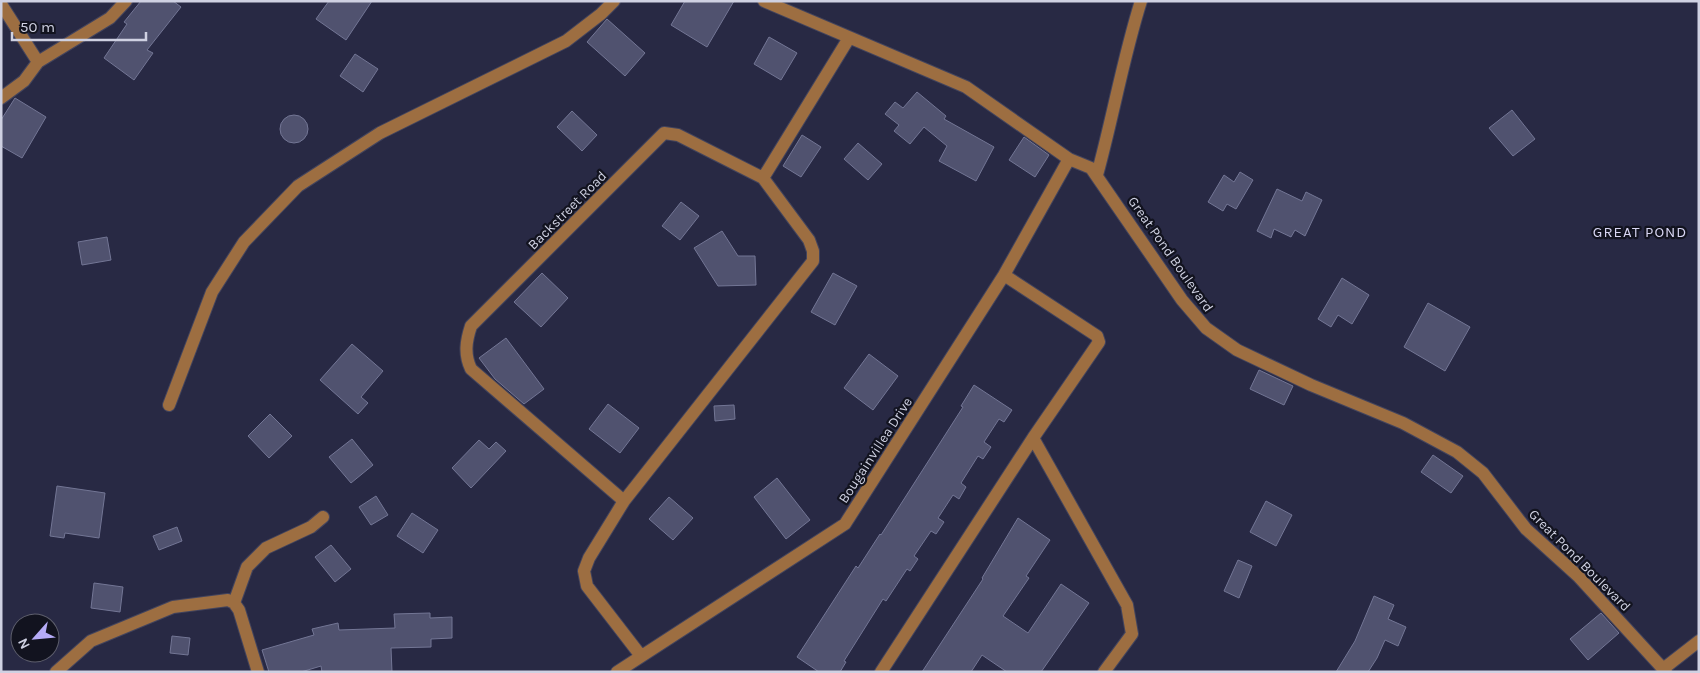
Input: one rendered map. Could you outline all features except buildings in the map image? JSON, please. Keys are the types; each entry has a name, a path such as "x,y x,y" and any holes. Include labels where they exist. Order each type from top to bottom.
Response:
{"street":[{"path":"1,98 24,81 38,62 110,18 126,1"},
{"path":"169,405 212,292 244,242 298,186 380,134 566,41 602,14 614,1"},
{"name":"Great Pond Boulevard","path":"764,1 966,87 1069,159 1091,168 1182,300 1212,333 1249,356 1403,423 1457,452 1482,473 1526,529 1578,576 1665,670"},
{"path":"1097,175 1115,108 1131,33 1141,1"},
{"path":"1,4 38,62"},
{"path":"641,656 587,586 584,571 589,558 624,501 813,261 813,251 809,240 763,178 849,38"},
{"name":"Backstreet Road","path":"624,501 471,370 466,360 466,348 471,326 664,133 678,135 763,178"},
{"name":"Bougainvillea Drive","path":"617,672 845,524 1004,275 1069,159"},
{"path":"881,672 1033,438 1099,342 1097,336 1004,275"},
{"path":"1033,438 1127,605 1132,634 1104,672"},
{"path":"234,603 246,567 266,548 311,527 323,516"},
{"path":"56,672 91,641 173,607 228,600 234,603 239,610 258,672"},
{"path":"1665,670 1699,641"}],"district":[{"name":"GREAT POND","path":"1640,232"}]}
